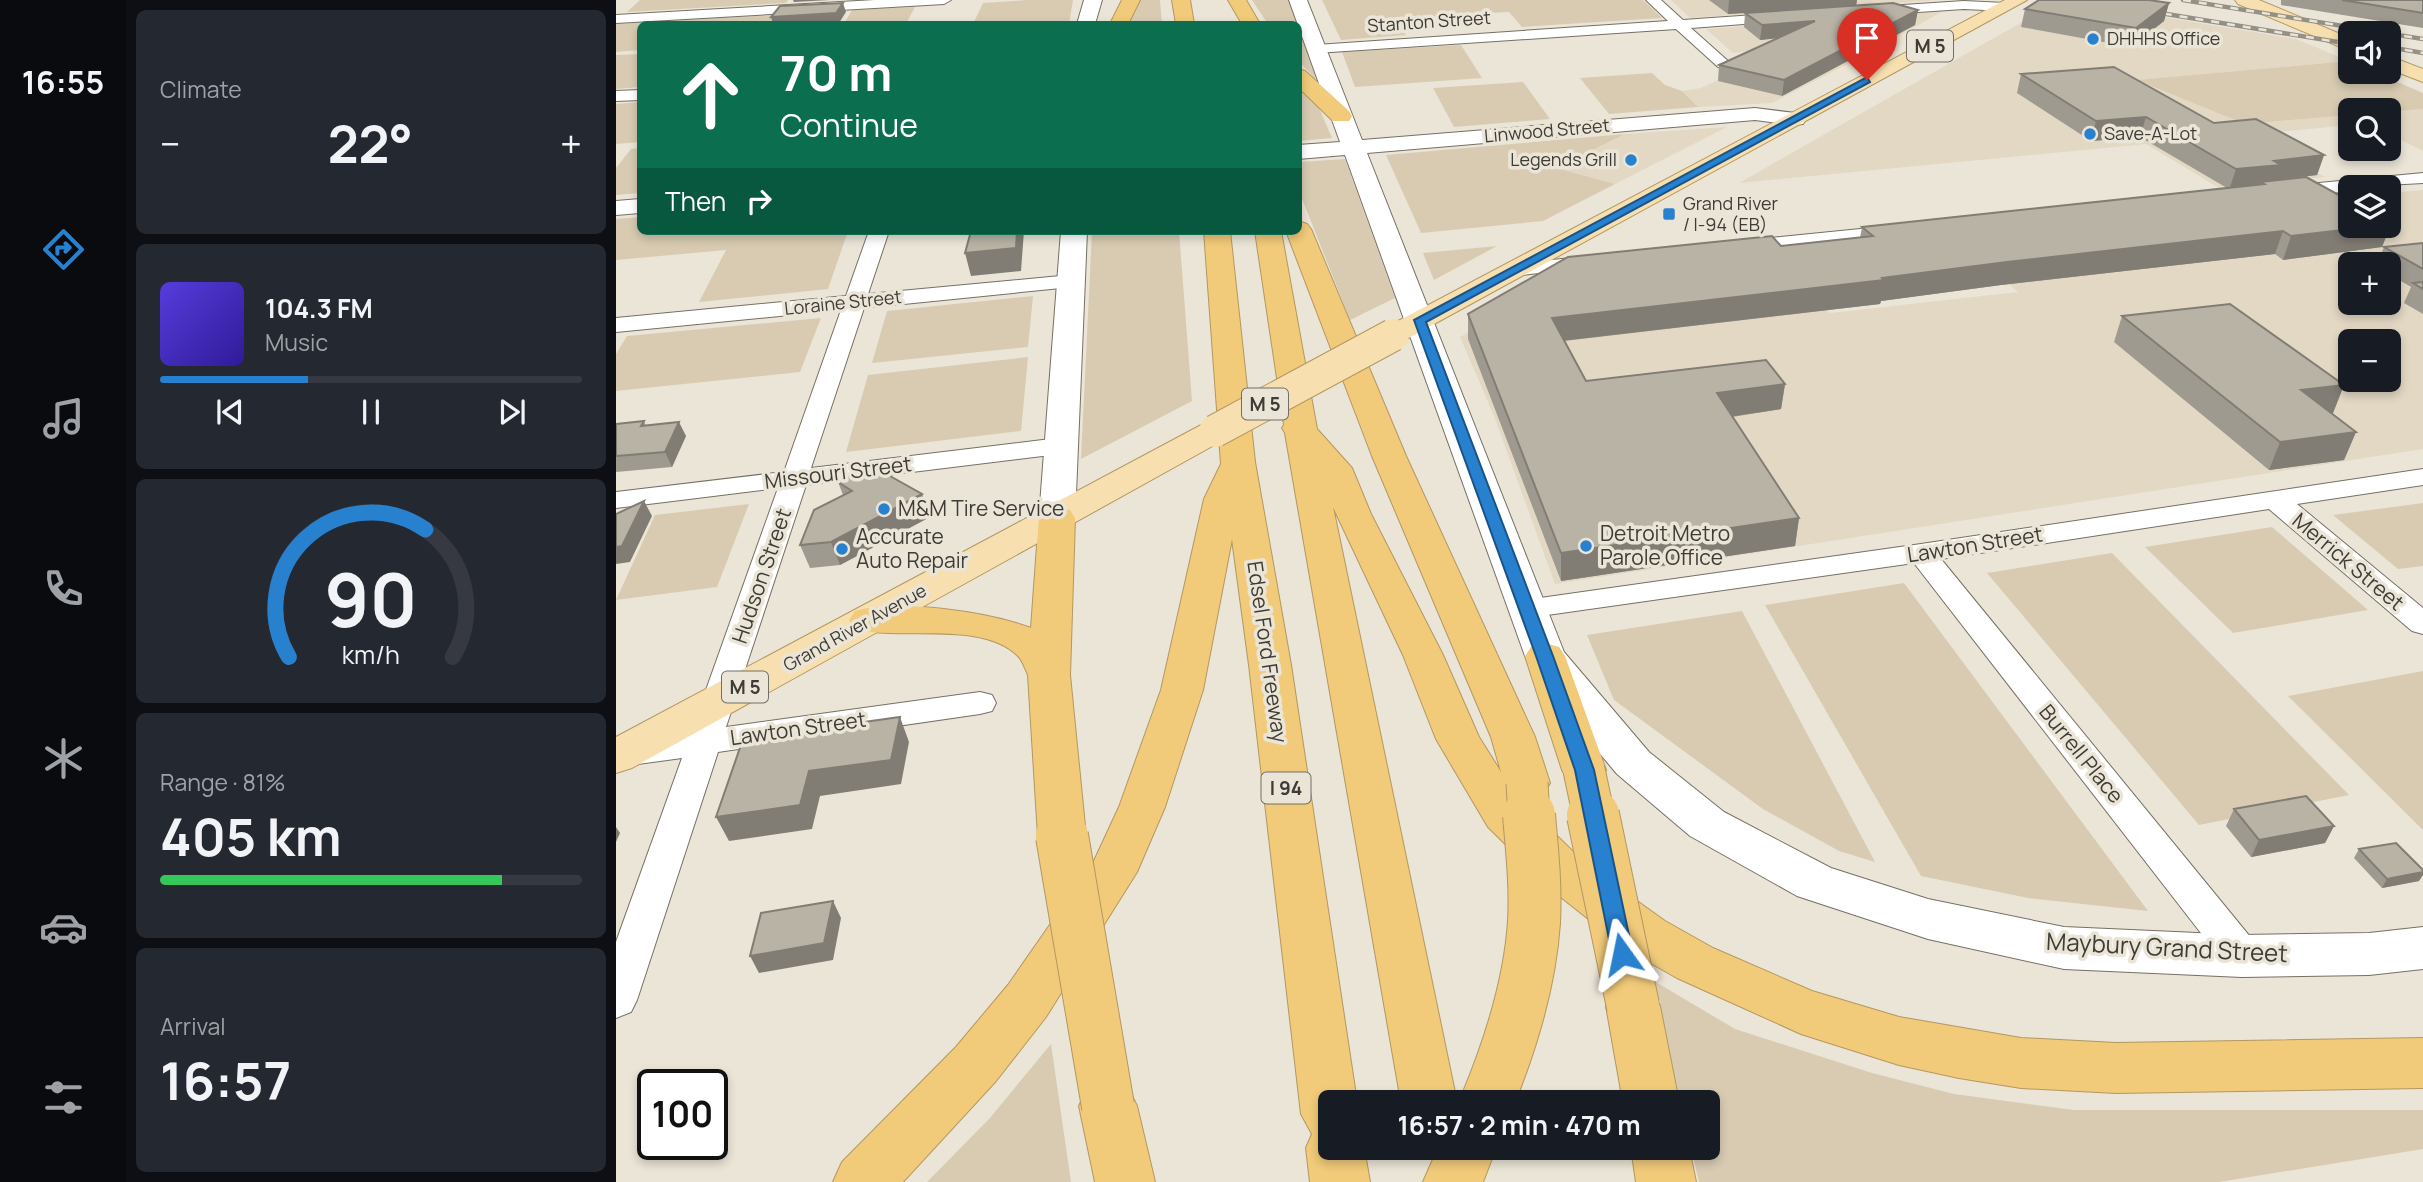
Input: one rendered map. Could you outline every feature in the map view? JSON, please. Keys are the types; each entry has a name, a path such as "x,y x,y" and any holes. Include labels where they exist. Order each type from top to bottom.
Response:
{"highway":[{"path":"1120,21 1130,0"},
{"path":"1181,0 1184,21"},
{"path":"1237,0 1249,21"},
{"path":"1302,79 1341,116"},
{"name":"Edsel Ford Freeway","path":"1217,235 1238,462 1270,664 1327,1090"},
{"path":"1269,235 1298,428 1342,641 1427,1090"},
{"path":"1300,235 1388,456 1513,737 1527,783 1534,921 1524,990 1504,1063 1492,1090"},
{"path":"1298,428 1335,468 1353,514 1423,655 1458,739 1504,815 1570,878 1647,936 1695,963 1801,1011 1899,1041 1959,1054 2021,1063 2116,1068 2423,1063"},
{"path":"863,1182 968,1073 1027,1001 1112,872 1142,807 1182,690 1222,499 1238,462"},
{"path":"1056,518 1049,675 1062,836 1108,1106 1125,1182"},
{"path":"869,620 1003,630 1018,636 1035,648 1049,675"},
{"path":"1545,656 1584,770 1649,1090"},
{"path":"1337,1160 1340,1182"},
{"path":"1440,1160 1444,1182"},
{"path":"1453,1182 1462,1160"},
{"path":"1662,1160 1666,1182"}],"main road":[{"path":"2244,0 2338,40"},
{"name":"Grand River Avenue","path":"618,756 1406,327 2011,4"},
{"path":"2401,67 2423,76"}],"street":[{"path":"616,19 944,0"},
{"path":"1087,21 1093,0"},
{"name":"Maybury Grand Street","path":"1298,0 1341,116 1341,148 1406,327 1545,656 1633,763 1707,824 1814,882 1928,919 2064,948 2242,956 2370,954 2423,948"},
{"path":"1653,0 1723,64"},
{"path":"1857,12 2011,4"},
{"name":"Stanton Street","path":"1316,49 1803,16"},
{"path":"616,96 637,94"},
{"name":"Linwood Street","path":"1302,152 1755,114 1795,119"},
{"path":"2272,193 2423,178"},
{"path":"616,208 637,206"},
{"path":"1725,249 1915,229"},
{"name":"Hudson Street","path":"616,1000 878,235"},
{"path":"1056,518 1074,235"},
{"path":"1514,270 1604,261"},
{"name":"Loraine Street","path":"616,325 1071,281"},
{"name":"Missouri Street","path":"616,500 1059,446"},
{"name":"Lawton Street","path":"1526,609 1921,553 2423,477"},
{"name":"Merrick Street","path":"2273,499 2423,624"},
{"name":"Burrell Place","path":"1921,553 2242,956"},
{"name":"Lawton Street","path":"618,756 980,703"}],"shaded area":[{"path":"640,0 788,0 786,3 627,12"},
{"path":"1073,0 1070,21 974,21 983,3"},
{"path":"1140,0 1160,0 1162,21 1130,21"},
{"path":"1252,0 1290,0 1298,21 1266,21"},
{"path":"1322,0 1643,0 1662,18 1522,27 1509,12 1397,18 1406,35 1341,40"},
{"path":"1671,0 1938,0 1690,18"},
{"path":"2061,0 2296,39 2338,56 2338,62 2140,80 2245,124 2338,116 2338,126 2247,135 2325,177 2219,188 2146,144 1739,183"},
{"path":"915,7 908,21 846,21 852,10"},
{"path":"1943,11 1894,39 1875,35 1763,45 1760,50 1733,53 1706,29"},
{"path":"808,13 802,21 668,21"},
{"path":"637,23 637,50 616,52 616,24"},
{"path":"1302,33 1318,78 1314,78 1302,64"},
{"path":"1796,44 1863,56 1772,103 1698,107 1682,91 1701,88"},
{"path":"1461,45 1482,78 1355,87 1342,52"},
{"path":"637,54 637,87 616,89 616,55"},
{"path":"2338,62 2338,84 2401,84 2423,93 2423,109 2401,111 2401,98 2338,98 2338,116 2245,124 2137,80"},
{"path":"1652,73 1665,85 1682,91 1698,107 1609,114 1580,78"},
{"path":"1523,82 1550,119 1454,127 1433,88"},
{"path":"1302,86 1317,103 1332,138 1302,141"},
{"path":"637,102 637,142 616,144 616,104"},
{"path":"2423,109 2423,151 2401,140 2401,111"},
{"path":"1727,127 1615,184 1555,168 1625,134"},
{"path":"1625,134 1556,168 1615,184 1543,221 1421,233 1386,155"},
{"path":"637,148 637,193 616,195 616,168 631,149"},
{"path":"1345,159 1395,298 1350,320 1302,199 1302,162"},
{"path":"2423,190 2423,449 1555,584 1494,416 1460,337 1564,277 1779,255 1830,313 2018,292 1954,236 2338,198 2338,238 2401,238 2401,192"},
{"path":"637,217 637,235 847,235 828,289 699,302 726,250 616,260 616,219"},
{"path":"1092,235 1179,235 1192,401 1081,459"},
{"path":"1497,246 1434,280 1423,253"},
{"path":"1033,296 1028,347 872,363 887,311"},
{"path":"821,318 800,372 616,391 616,354 627,336"},
{"path":"1028,357 1021,431 846,452 868,375"},
{"path":"2423,503 2423,566 2398,569 2333,515"},
{"path":"749,504 717,587 616,600 655,515"},
{"path":"2272,527 2368,610 2233,633 2145,547"},
{"path":"2112,553 2349,795 2199,825 1987,573"},
{"path":"1904,583 2148,911 2028,898 1921,876 1765,605"},
{"path":"1742,611 1875,862 1839,851 1763,809 1614,700 1587,635"},
{"path":"2423,671 2423,830 2288,696"},
{"path":"1654,981 1735,1029 1872,1073 1954,1094 2074,1110 2423,1110 2423,1149 2219,1182 1699,1182 1694,1160 1720,1160 1720,1090 1678,1090 1661,1027"},
{"path":"1051,1044 1071,1182 927,1182 989,1119"}],"building":[{"path":"2039,0 2149,0 2169,3 2136,28 2025,9"},
{"path":"2342,0 2423,0 2423,13"},
{"path":"843,3 836,13 771,17 780,6"},
{"path":"1893,3 1918,10 1784,80 1719,65 1815,21 1762,25 1745,13"},
{"path":"2114,67 2214,123 2256,119 2324,155 2274,161 2281,165 2236,169 2146,117 2096,121 2021,74"},
{"path":"2306,177 2338,194 2338,231 2291,236 2283,231 1552,318 1586,381 1766,360 1785,384 1717,393 1799,518 1561,553 1468,314 1568,257 1772,236 1781,246 1873,236 1862,227 2264,184 2260,182"},
{"path":"970,235 1017,235 1016,248 965,253"},
{"path":"2423,243 2423,269 2401,257 2401,252 2393,252 2384,247"},
{"path":"2423,282 2423,289 2413,283"},
{"path":"2230,304 2338,381 2338,386 2301,390 2356,432 2280,442 2122,316"},
{"path":"644,421 641,426 679,422 665,452 616,456 616,424"},
{"path":"872,466 922,494 831,542 800,545 814,510 852,491 838,482"},
{"path":"644,501 622,546 616,547 616,514"},
{"path":"900,717 891,760 809,771 800,805 716,817 743,739"},
{"path":"2306,796 2334,826 2259,840 2234,809"},
{"path":"2396,843 2423,872 2387,879 2359,849"},
{"path":"833,901 824,943 750,956 761,913"}],"railway":[{"path":"2183,0 2423,39"},
{"path":"2148,11 2338,42"},
{"path":"2401,49 2423,53"}],"place":[{"name":"DHHHS Office","path":"2093,39"},
{"name":"Save-A-Lot","path":"2090,134"},
{"name":"Legends Grill","path":"1631,160"},
{"name":"Grand River / I-94 (EB)","path":"1669,214"},
{"name":"M&M Tire Service","path":"884,509"},
{"name":"Detroit Metro Parole Office","path":"1586,546"},
{"name":"Accurate Auto Repair","path":"842,549"}],"route":[{"path":"1622,954 1584,770 1545,656 1420,320 1867,80"}]}
